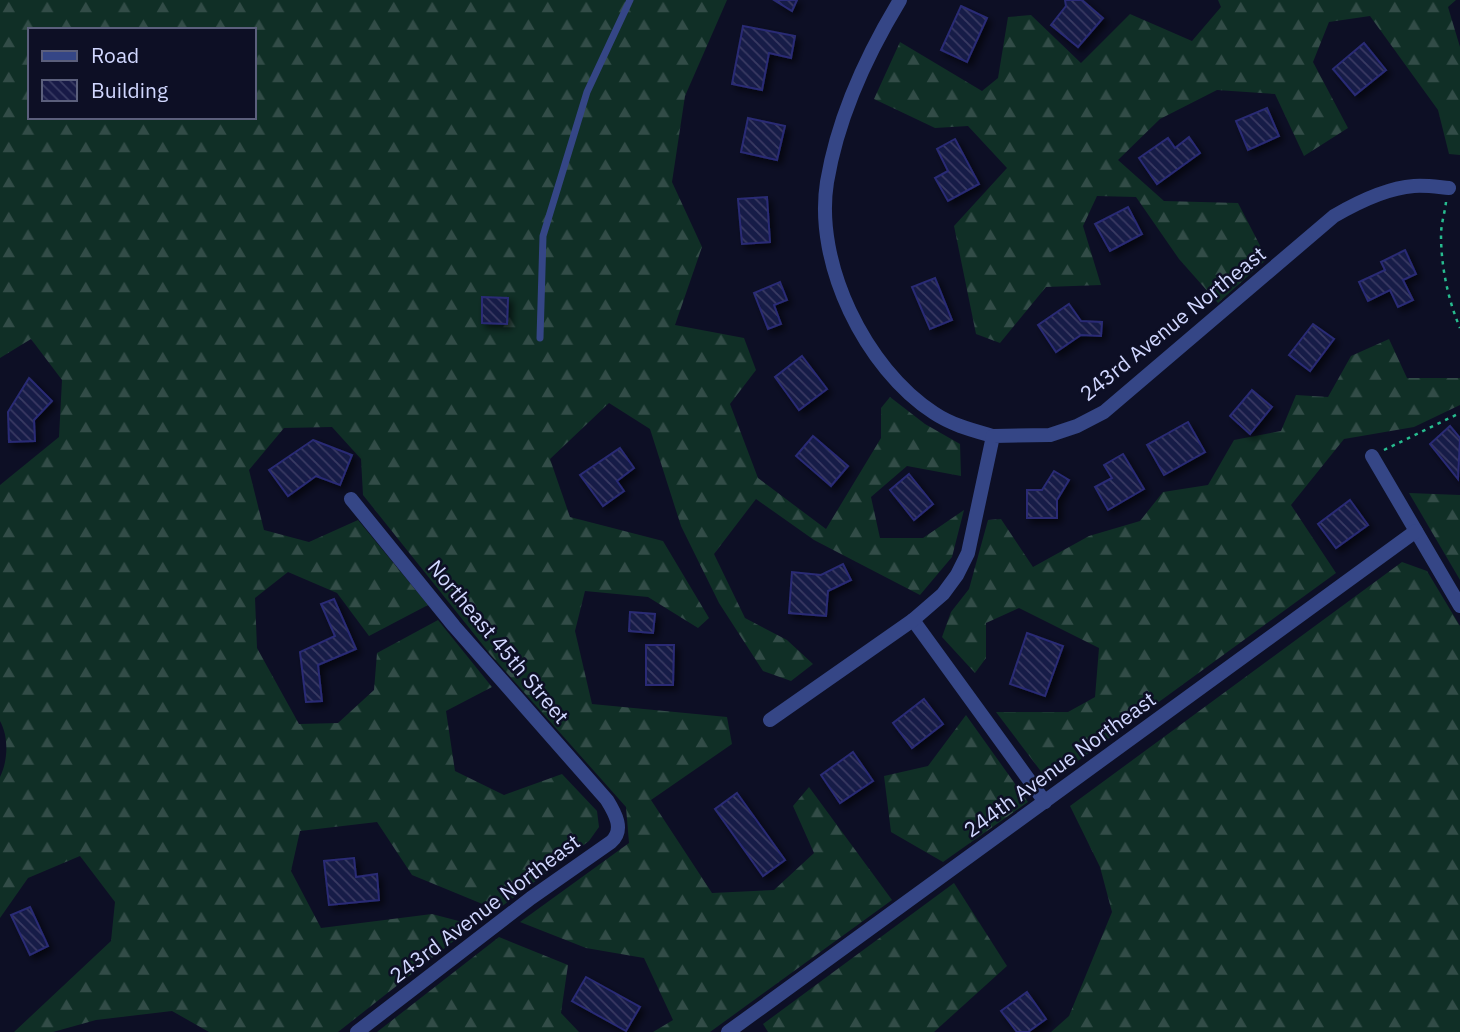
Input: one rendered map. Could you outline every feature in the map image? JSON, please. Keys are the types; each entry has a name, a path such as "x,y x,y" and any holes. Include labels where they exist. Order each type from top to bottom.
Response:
{"street":[{"name":"243rd Avenue Northeast","path":"900,0 864,63 839,127 827,182 825,220 830,250 844,296 859,329 877,358 932,412 954,425 993,436 1050,435 1077,426 1104,412 1334,216 1384,192 1415,186 1449,188"},
{"path":"770,720 913,620 943,594 968,553 993,436"},
{"path":"1372,456 1460,606"},
{"name":"Northeast 45th Street","path":"351,499 454,626 607,800 613,811"},
{"name":"244th Avenue Northeast","path":"729,1032 1416,531"},
{"path":"913,620 1045,802"},
{"name":"243rd Avenue Northeast","path":"357,1032 531,898 615,838 618,826 613,811"}],"lane":[{"path":"540,338 543,236 587,92 630,0"}],"path":[{"path":"1449,188 1441,233 1445,271 1453,311 1460,328"},
{"path":"1372,456 1460,413"}],"green space":[{"path":"0,0 727,0 685,96 672,182 702,247 675,325 744,338 756,370 730,404 758,478 826,529 881,438 881,408 890,397 925,424 960,444 961,476 907,466 871,497 880,538 923,538 964,510 952,557 920,595 814,540 756,499 714,554 745,618 787,640 813,664 791,681 763,671 719,603 681,526 650,429 609,403 550,459 570,517 663,541 709,618 698,628 648,597 585,591 575,631 592,704 727,717 732,744 651,800 712,893 774,890 814,853 793,806 809,787 892,900 710,1032 653,1032 673,1020 644,958 586,948 520,922 629,843 626,807 490,654 363,495 361,459 332,427 284,428 249,470 264,530 309,542 358,520 428,605 369,636 337,593 288,572 255,598 257,648 299,724 338,723 374,690 377,653 438,620 492,687 446,711 455,771 504,795 562,774 597,811 599,827 589,841 497,910 412,875 377,822 300,831 291,871 321,928 432,914 474,925 338,1032 209,1032 172,1011 96,1020 53,1032 14,1032 111,941 115,902 80,856 28,878 0,918 0,777 5,764 6,749 5,734 0,721 0,485 59,437 62,380 31,339 0,358"},
{"path":"1218,0 1456,0 1448,7 1460,47 1460,155 1449,154 1438,110 1370,16 1329,22 1313,62 1348,128 1304,156 1275,94 1217,90 1160,119 1118,160 1164,201 1238,203 1267,259 1218,303 1179,259 1136,197 1097,196 1083,226 1101,285 1046,287 1000,343 976,334 954,226 1007,168 968,126 935,128 874,99 900,42 982,91 998,78 1008,17 1031,15 1081,63 1130,14 1192,41 1221,7"},
{"path":"1389,339 1407,378 1460,378 1460,405 1414,427 1344,439 1291,505 1336,573 1049,782 996,712 1068,712 1095,697 1099,648 1019,608 986,623 986,658 975,673 942,637 951,612 969,589 988,520 1001,519 1033,567 1089,536 1140,521 1163,492 1208,485 1234,440 1281,431 1296,395 1328,397 1351,356"},
{"path":"1409,493 1460,495 1460,580"},
{"path":"1402,562 1427,571 1460,626 1460,1032 1051,1032 1069,1016 1112,912 1100,867 1070,806"},
{"path":"966,715 1028,802 943,862 891,832 884,776 928,766"},
{"path":"954,883 1007,966 934,1032 768,1032 763,1024"},
{"path":"499,937 568,965 561,1013 579,1032 377,1032"}],"building":[{"path":"774,0 797,0 792,11"},
{"path":"1065,0 1082,0 1103,18 1078,47 1051,25 1066,6"},
{"path":"961,6 987,18 967,62 941,50"},
{"path":"743,26 795,36 791,58 769,53 762,90 732,84"},
{"path":"1364,43 1386,70 1355,95 1333,69"},
{"path":"1267,108 1279,136 1248,150 1236,121"},
{"path":"748,118 785,126 777,160 741,152"},
{"path":"1189,137 1200,153 1157,184 1139,158 1168,138 1175,148"},
{"path":"955,139 979,184 948,201 935,178 948,171 937,149"},
{"path":"767,197 770,242 742,244 738,199"},
{"path":"1128,207 1142,234 1110,251 1095,224"},
{"path":"1405,250 1416,274 1403,280 1413,300 1398,307 1390,290 1368,301 1359,282 1385,270 1381,262"},
{"path":"935,278 952,320 930,329 912,287"},
{"path":"780,282 787,300 774,305 781,324 768,329 754,293"},
{"path":"482,297 508,298 507,324 482,323"},
{"path":"1069,304 1081,321 1102,322 1101,336 1081,335 1056,352 1038,325"},
{"path":"1313,324 1334,339 1310,371 1289,355"},
{"path":"802,356 827,389 799,410 775,377"},
{"path":"29,378 52,401 34,420 35,441 9,442 8,412"},
{"path":"1252,390 1272,407 1250,434 1230,416"},
{"path":"1188,422 1205,452 1164,475 1147,445"},
{"path":"1450,426 1460,438 1458,479 1430,444"},
{"path":"813,436 848,466 831,486 796,456"},
{"path":"313,440 352,455 340,485 316,476 288,496 269,470"},
{"path":"620,448 634,468 617,481 624,491 603,506 580,475"},
{"path":"1123,454 1144,489 1108,510 1095,487 1112,478 1104,465"},
{"path":"1054,471 1069,480 1057,500 1057,518 1027,518 1027,490 1042,490"},
{"path":"909,474 933,504 914,520 890,490"},
{"path":"1350,500 1368,525 1336,548 1318,524"},
{"path":"843,564 851,580 828,591 826,616 789,613 792,572 821,575"},
{"path":"334,599 356,649 318,665 322,701 306,702 300,652 335,636 321,604"},
{"path":"630,612 655,614 653,633 629,631"},
{"path":"1027,633 1063,646 1045,696 1010,684"},
{"path":"646,645 674,645 673,685 646,685"},
{"path":"924,699 943,724 912,748 893,723"},
{"path":"853,752 873,781 840,803 821,775"},
{"path":"737,793 785,860 763,876 715,809"},
{"path":"354,858 356,877 377,874 379,900 329,905 324,861"},
{"path":"30,907 48,946 30,955 11,915"},
{"path":"586,977 640,1007 626,1031 572,1001"},
{"path":"1027,992 1046,1019 1028,1032 1017,1032 1001,1011"}]}
